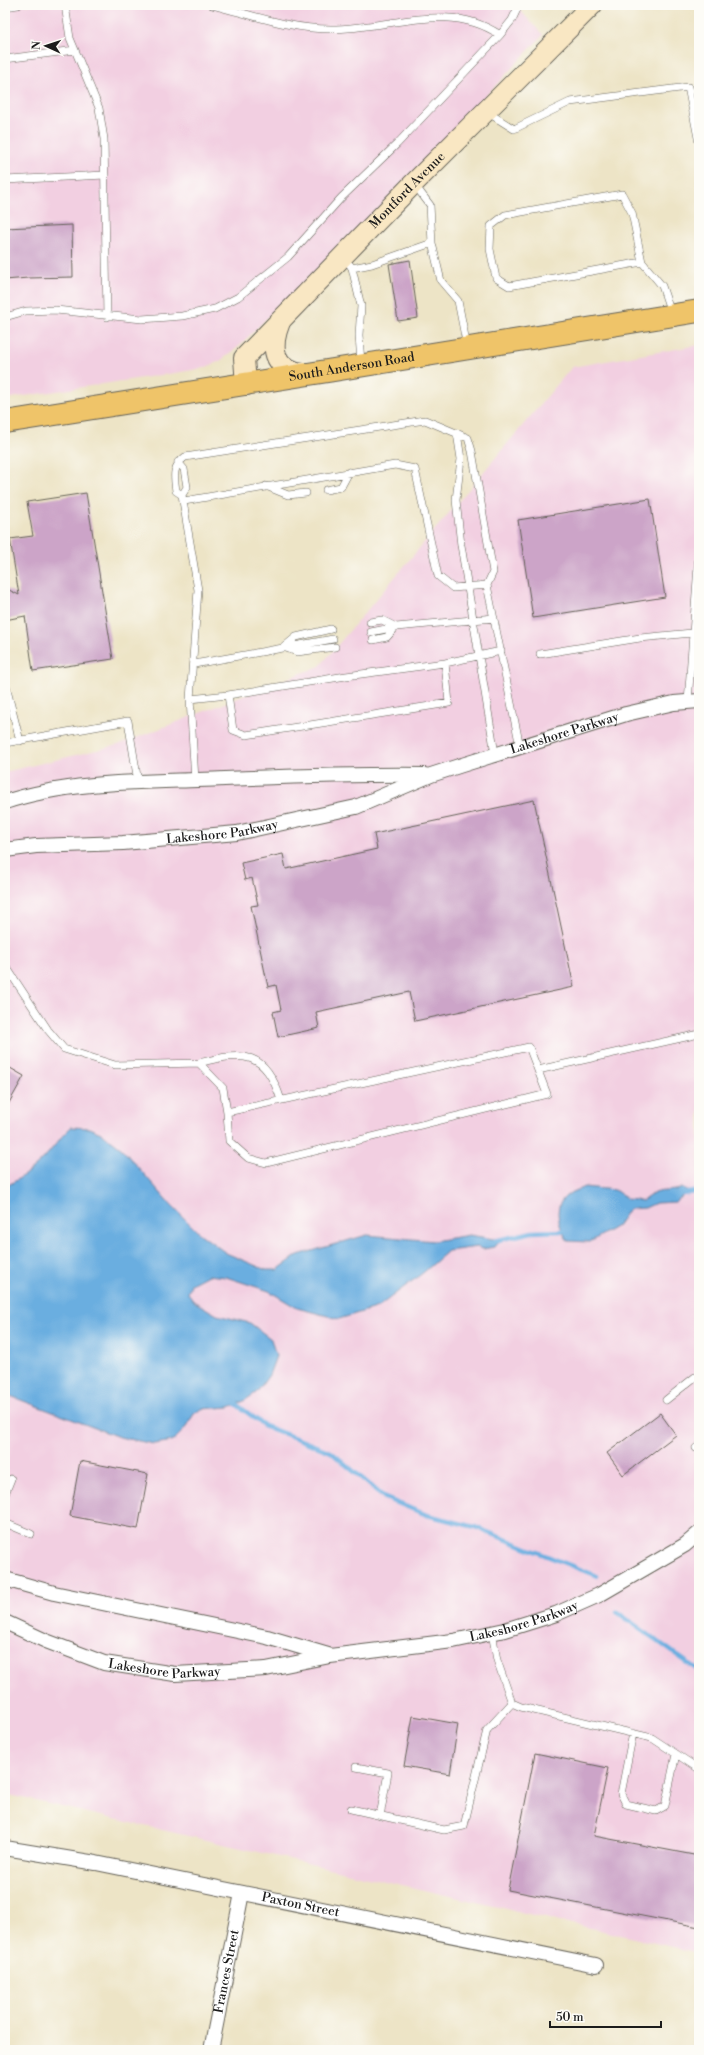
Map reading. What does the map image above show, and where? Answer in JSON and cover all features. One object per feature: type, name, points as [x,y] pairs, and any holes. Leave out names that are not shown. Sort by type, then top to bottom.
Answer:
[{"type":"main road","name":"South Anderson Road","points":[[5,422],[246,385],[467,347],[699,311]]},
{"type":"street","name":"Montford Avenue","points":[[246,385],[244,358],[281,321],[347,262],[413,184],[487,112],[592,5]]},
{"type":"street","points":[[281,321],[274,339],[274,350],[276,356],[284,366],[296,372],[303,373],[304,375]]},
{"type":"street","name":"Lakeshore Parkway","points":[[5,850],[36,846],[123,843],[237,833],[356,807],[432,775],[495,754],[626,714],[674,703],[694,702]]},
{"type":"street","name":"Lakeshore Parkway","points":[[5,802],[32,793],[138,782],[349,774],[432,775]]},
{"type":"street","name":"Lakeshore Parkway","points":[[5,1622],[46,1641],[104,1662],[175,1674],[266,1669],[330,1656],[453,1641],[492,1633],[556,1614],[599,1595],[685,1545],[699,1533]]},
{"type":"street","name":"Lakeshore Parkway","points":[[5,1579],[54,1593],[267,1637],[330,1656]]},
{"type":"street","name":"Paxton Street","points":[[5,1848],[96,1862],[596,1965]]},
{"type":"street","name":"Frances Street","points":[[211,2050],[242,1893]]},
{"type":"lane","points":[[5,7],[18,5]]},
{"type":"lane","points":[[65,5],[70,38],[99,108],[104,139],[107,317]]},
{"type":"lane","points":[[212,5],[288,26],[332,29],[363,25],[424,10]]},
{"type":"lane","points":[[5,317],[26,311],[56,310],[107,317],[142,319],[182,316],[215,309],[238,297],[288,257],[341,198],[397,144],[500,35],[512,20],[519,5]]},
{"type":"lane","points":[[471,15],[494,28],[500,35]]},
{"type":"lane","points":[[5,59],[75,50]]},
{"type":"lane","points":[[487,112],[514,129],[570,102],[688,87],[699,143]]},
{"type":"lane","points":[[5,180],[105,175]]},
{"type":"lane","points":[[413,184],[430,205],[432,243],[441,281],[458,302],[467,347]]},
{"type":"lane","points":[[642,262],[509,286],[496,278],[490,249],[491,226],[505,215],[622,194],[632,213],[642,262],[662,286],[672,315]]},
{"type":"lane","points":[[361,365],[359,335],[361,306],[347,262],[372,264],[432,243]]},
{"type":"lane","points":[[183,498],[176,491],[173,472],[178,462],[185,457],[425,420],[468,438],[472,451],[493,572],[487,585],[520,747]]},
{"type":"lane","points":[[457,433],[461,459],[456,500],[495,754]]},
{"type":"lane","points":[[178,462],[184,469],[187,487],[183,498],[198,590],[194,664],[190,699],[195,780]]},
{"type":"lane","points":[[183,498],[395,465],[415,469],[438,576],[453,588],[487,585]]},
{"type":"lane","points":[[326,490],[341,487],[349,472]]},
{"type":"lane","points":[[266,486],[288,495],[306,493]]},
{"type":"lane","points":[[694,702],[692,633],[699,552]]},
{"type":"lane","points":[[371,632],[396,627],[494,618]]},
{"type":"lane","points":[[370,622],[382,620],[396,627]]},
{"type":"lane","points":[[373,640],[387,638],[396,627]]},
{"type":"lane","points":[[284,648],[296,637],[331,630]]},
{"type":"lane","points":[[540,654],[640,638],[692,633]]},
{"type":"lane","points":[[194,664],[284,648],[334,643]]},
{"type":"lane","points":[[190,699],[228,695],[346,676],[445,663],[501,650]]},
{"type":"lane","points":[[228,695],[233,730],[246,734],[449,703],[445,663]]},
{"type":"lane","points":[[5,682],[20,740]]},
{"type":"lane","points":[[5,743],[128,721],[138,782]]},
{"type":"lane","points":[[5,966],[48,1030],[64,1049],[115,1066],[199,1063],[228,1056],[246,1056],[264,1066],[275,1082],[281,1100]]},
{"type":"lane","points":[[538,1070],[699,1034]]},
{"type":"lane","points":[[199,1063],[222,1088],[227,1112],[229,1141],[248,1158],[266,1164],[546,1094],[529,1047],[227,1112]]},
{"type":"lane","points":[[666,1400],[695,1377],[699,1378]]},
{"type":"lane","points":[[5,1494],[11,1479]]},
{"type":"lane","points":[[5,1523],[31,1534]]},
{"type":"lane","points":[[492,1633],[497,1660],[512,1703],[520,1707],[652,1738],[699,1769]]},
{"type":"lane","points":[[351,1809],[444,1830],[464,1826],[487,1730],[512,1703]]},
{"type":"lane","points":[[633,1734],[621,1794],[626,1804],[656,1811],[665,1806],[676,1754]]},
{"type":"lane","points":[[356,1767],[388,1773],[380,1816]]},
{"type":"shaded area","points":[[5,5],[515,5],[543,35],[361,229],[308,282],[272,313],[237,348],[220,361],[204,368],[5,399]]},
{"type":"shaded area","points":[[699,345],[699,1953],[5,1794],[5,772],[118,745],[320,666],[572,367]]},
{"type":"water","points":[[71,1127],[89,1128],[101,1133],[122,1149],[171,1205],[199,1233],[226,1253],[266,1270],[277,1270],[298,1255],[367,1235],[434,1241],[469,1235],[500,1240],[494,1247],[483,1249],[477,1247],[448,1251],[424,1272],[378,1307],[339,1319],[297,1308],[269,1291],[226,1277],[208,1275],[191,1284],[188,1293],[195,1302],[217,1315],[250,1323],[271,1339],[276,1356],[269,1375],[257,1392],[244,1401],[229,1407],[201,1409],[194,1414],[184,1430],[173,1441],[154,1444],[119,1437],[5,1394],[5,1187],[25,1175],[38,1164]]},
{"type":"water","points":[[584,1187],[615,1190],[627,1199],[642,1201],[659,1192],[682,1188],[688,1192],[675,1202],[656,1203],[645,1208],[629,1209],[617,1226],[590,1242],[568,1241],[560,1225],[558,1213],[559,1207],[565,1197]]},
{"type":"building","points":[[72,225],[73,277],[5,280],[5,228]]},
{"type":"building","points":[[410,260],[418,318],[398,321],[389,264]]},
{"type":"building","points":[[86,493],[113,659],[33,671],[25,616],[5,620],[5,588],[19,595],[10,539],[33,536],[27,502]]},
{"type":"building","points":[[650,499],[665,597],[533,618],[518,520]]},
{"type":"building","points":[[534,800],[574,987],[415,1021],[409,992],[316,1012],[319,1028],[278,1037],[273,1012],[281,1010],[276,985],[268,987],[251,906],[258,905],[252,878],[245,880],[241,863],[283,854],[286,869],[377,849],[374,834]]},
{"type":"building","points":[[5,1065],[24,1076],[5,1110]]},
{"type":"building","points":[[660,1413],[676,1435],[623,1475],[607,1453]]},
{"type":"building","points":[[80,1461],[148,1474],[138,1529],[70,1516]]},
{"type":"building","points":[[413,1716],[458,1724],[450,1774],[404,1766]]},
{"type":"building","points":[[535,1753],[608,1768],[594,1836],[699,1856],[699,1927],[508,1890]]},
{"type":"waterway","points":[[682,1194],[699,1191]]},
{"type":"waterway","points":[[494,1241],[532,1232],[561,1231],[565,1228]]},
{"type":"waterway","points":[[232,1401],[265,1426],[331,1452],[385,1498],[427,1515],[475,1527],[597,1576]]},
{"type":"waterway","points":[[617,1612],[699,1671]]}]
